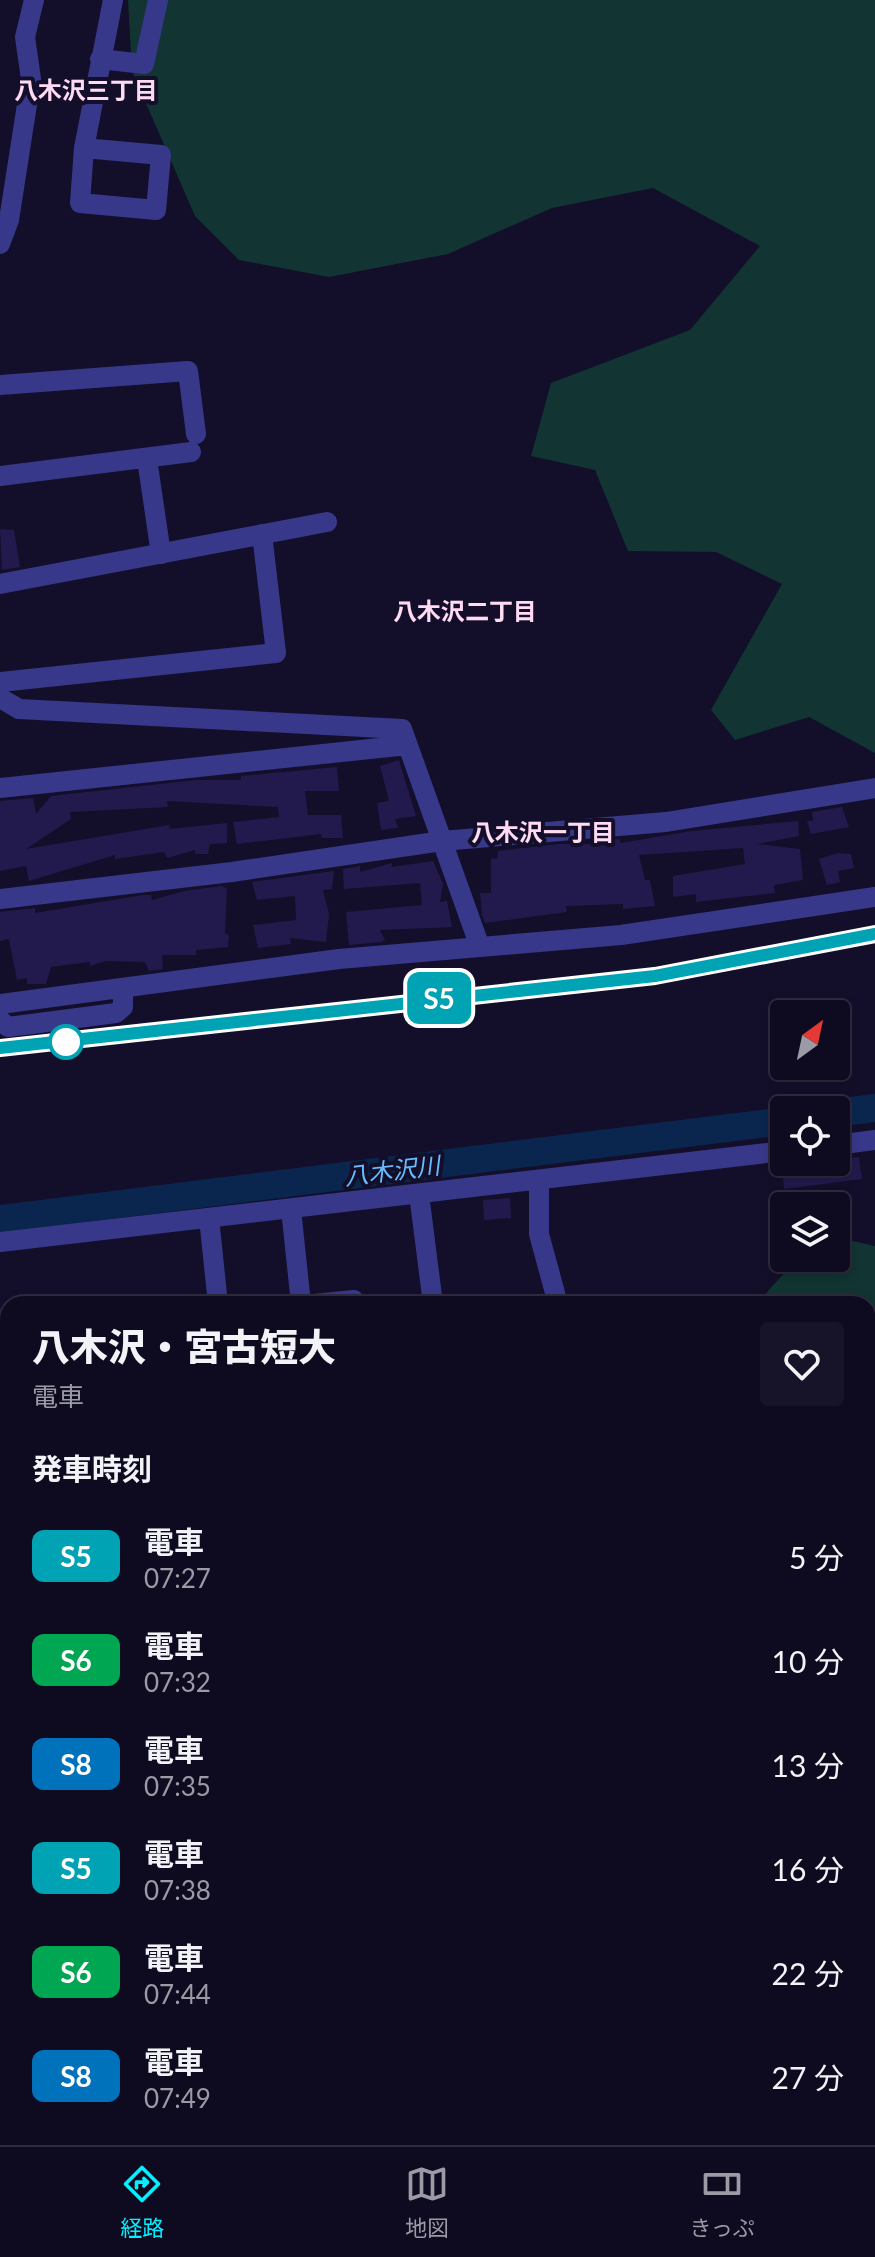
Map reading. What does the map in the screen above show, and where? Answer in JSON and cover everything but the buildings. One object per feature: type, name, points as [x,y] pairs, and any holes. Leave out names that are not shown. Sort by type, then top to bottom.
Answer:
[{"type":"street","points":[[0,244],[9,220],[31,79],[25,37],[34,0]]},
{"type":"street","points":[[84,148],[161,155],[156,210],[80,203],[84,148],[113,0]]},
{"type":"street","points":[[100,59],[144,64],[158,0]]},
{"type":"street","points":[[0,385],[188,371],[194,443],[147,459],[0,476]]},
{"type":"street","points":[[147,459],[161,554]]},
{"type":"street","points":[[0,584],[327,522]]},
{"type":"street","points":[[0,682],[276,653],[262,534]]},
{"type":"street","points":[[0,698],[19,709],[402,729],[480,947]]},
{"type":"street","points":[[0,788],[408,745]]},
{"type":"street","points":[[0,899],[232,872],[442,841],[666,822],[875,788]]},
{"type":"street","points":[[0,1004],[339,959],[621,935],[875,897]]},
{"type":"street","points":[[0,1020],[8,1027],[116,1013],[123,1007],[123,988]]},
{"type":"street","points":[[850,1143],[875,1140]]},
{"type":"street","points":[[0,1242],[770,1153]]},
{"type":"street","points":[[539,1180],[539,1234],[556,1296]]},
{"type":"street","points":[[419,1194],[432,1296]]},
{"type":"street","points":[[291,1209],[300,1296]]},
{"type":"street","points":[[209,1218],[217,1296]]},
{"type":"green space","points":[[128,0],[875,0],[875,753],[809,717],[735,740],[711,710],[782,584],[716,552],[628,551],[595,470],[531,456],[551,383],[690,330],[760,246],[653,188],[552,208],[448,254],[329,277],[239,260],[195,216],[132,71]]},
{"type":"green space","points":[[850,1240],[875,1246],[875,1296],[764,1296],[787,1272],[850,1272]]},
{"type":"waterway","name":"八木沢川","points":[[850,1111],[875,1108]]},
{"type":"waterway","name":"八木沢川","points":[[0,1219],[770,1123]]},
{"type":"railway","points":[[0,1048],[655,976],[875,934]]},
{"type":"train","name":"S5","points":[[0,1048],[655,976],[875,934]]},
{"type":"district","name":"八木沢三丁目","points":[[86,89]]},
{"type":"district","name":"八木沢二丁目","points":[[465,610]]},
{"type":"district","name":"八木沢一丁目","points":[[543,831]]}]
